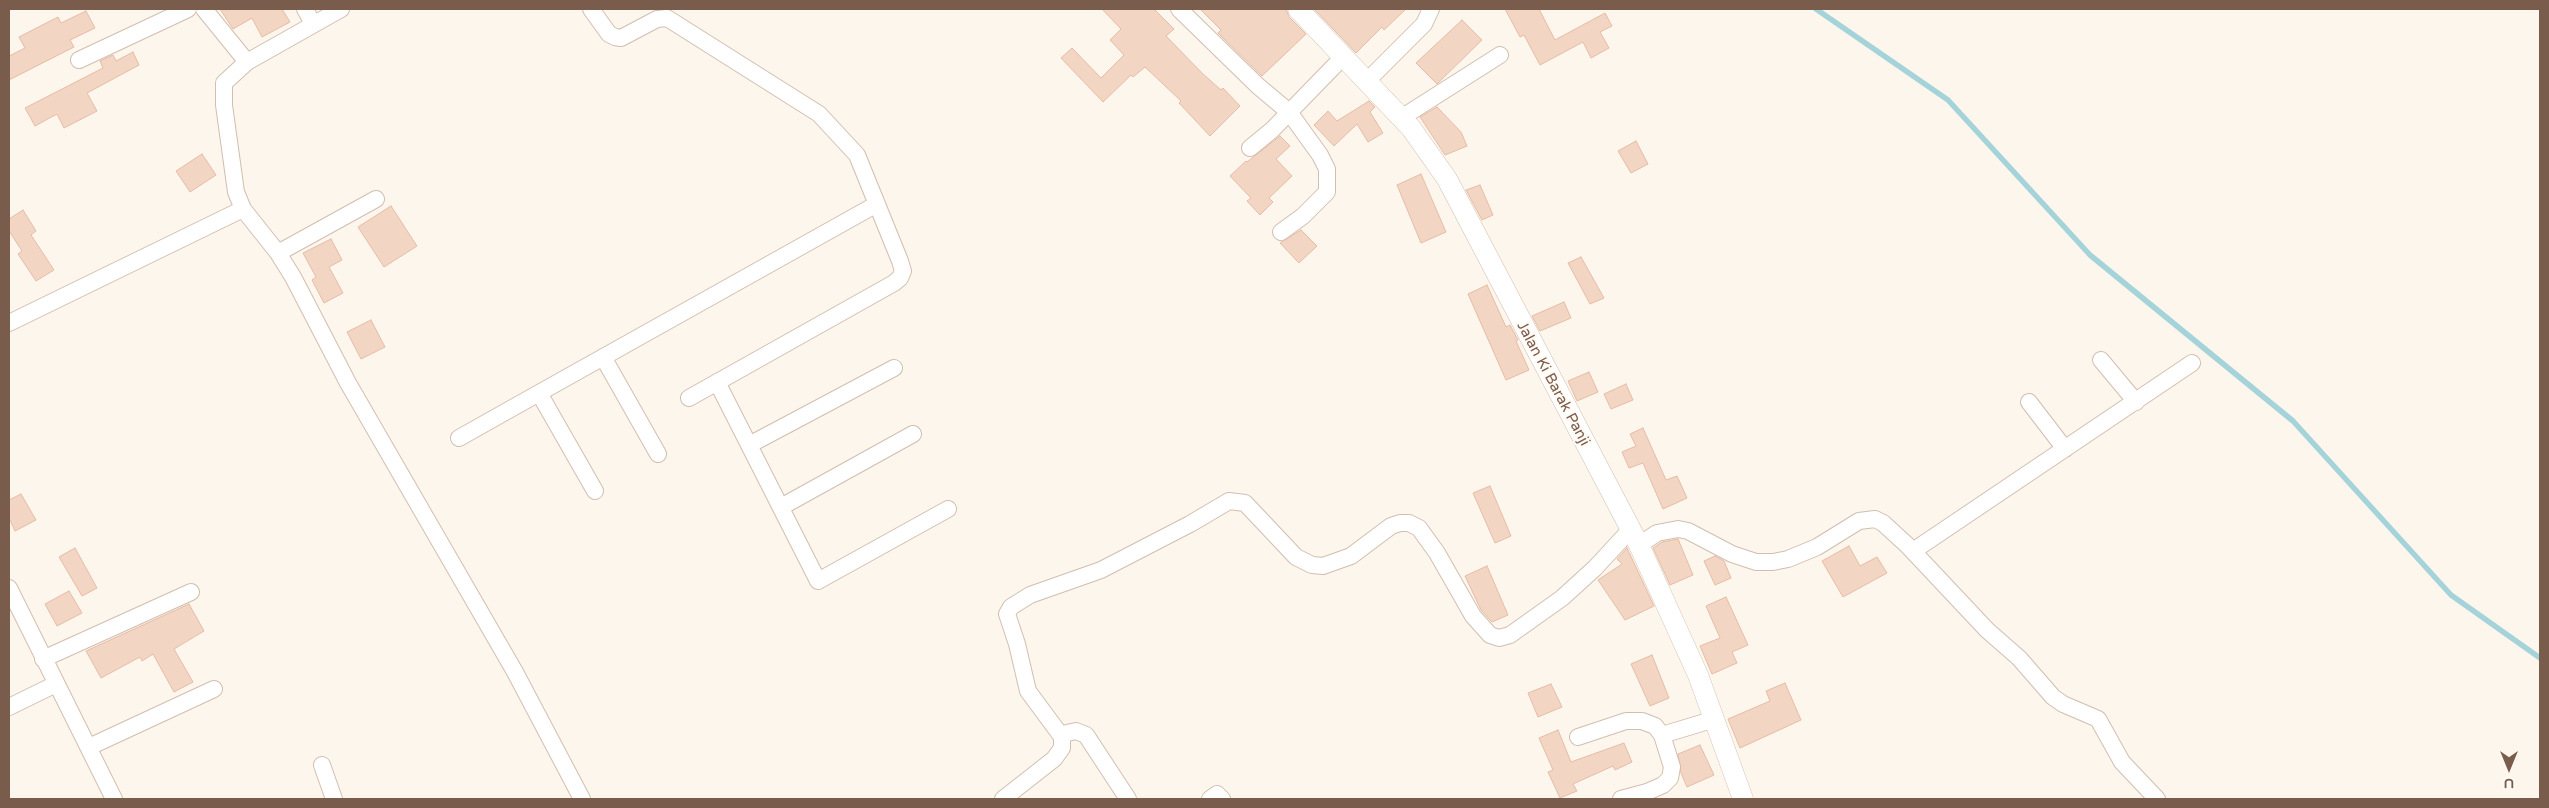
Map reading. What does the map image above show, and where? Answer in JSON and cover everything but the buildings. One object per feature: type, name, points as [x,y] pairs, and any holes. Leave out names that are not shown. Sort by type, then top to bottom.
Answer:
[{"type":"street","points":[[79,60],[188,9]]},
{"type":"street","points":[[204,9],[247,62]]},
{"type":"street","points":[[305,9],[313,24]]},
{"type":"street","points":[[341,9],[247,62],[224,83],[223,93],[236,192],[242,209],[278,253],[317,319],[348,383],[515,672],[582,799]]},
{"type":"street","points":[[591,9],[609,34],[621,38],[657,19],[667,18],[813,110],[852,147],[903,271],[900,278],[689,398]]},
{"type":"street","points":[[1180,9],[1258,86],[1289,112],[1320,155],[1327,169],[1327,192],[1303,216],[1281,232]]},
{"type":"street","name":"Jalan Ki Barak Panji","points":[[1298,9],[1342,58],[1401,118],[1434,158],[1446,179],[1635,537],[1683,639],[1715,719],[1743,799]]},
{"type":"street","points":[[1366,82],[1424,24],[1431,9]]},
{"type":"street","points":[[1401,118],[1500,55]]},
{"type":"street","points":[[1250,148],[1289,112],[1342,58]]},
{"type":"street","points":[[278,253],[376,199]]},
{"type":"street","points":[[459,438],[877,204]]},
{"type":"street","points":[[9,323],[242,209]]},
{"type":"street","points":[[603,357],[658,454]]},
{"type":"street","points":[[2101,360],[2136,402]]},
{"type":"street","points":[[1913,551],[2192,364]]},
{"type":"street","points":[[749,445],[894,368]]},
{"type":"street","points":[[717,382],[818,581],[948,509]]},
{"type":"street","points":[[539,393],[595,491]]},
{"type":"street","points":[[2029,402],[2065,449]]},
{"type":"street","points":[[780,507],[913,434]]},
{"type":"street","points":[[1003,799],[1054,759],[1062,748],[1062,738],[1028,691],[1017,644],[1007,614],[1011,607],[1030,595],[1101,570],[1190,524],[1229,501],[1245,503],[1296,557],[1312,565],[1323,566],[1350,556],[1391,526],[1409,523],[1419,528],[1437,553],[1473,616],[1490,635],[1499,638],[1510,635],[1562,598],[1595,568],[1635,537],[1678,529],[1688,531],[1732,554],[1756,562],[1774,562],[1788,559],[1817,547],[1858,521],[1875,519],[1893,530],[1973,616],[2019,658],[2053,697],[2063,704],[2098,719],[2122,762],[2156,799]]},
{"type":"street","points":[[9,588],[114,799]]},
{"type":"street","points":[[43,659],[191,592]]},
{"type":"street","points":[[9,708],[56,684]]},
{"type":"street","points":[[89,747],[214,689]]},
{"type":"street","points":[[1662,735],[1715,719]]},
{"type":"street","points":[[1578,737],[1626,721],[1642,721],[1655,726],[1662,735],[1672,767],[1670,778],[1663,785],[1647,792],[1621,799]]},
{"type":"street","points":[[1062,738],[1066,733],[1076,731],[1086,735],[1128,799]]},
{"type":"street","points":[[322,765],[334,799]]},
{"type":"street","points":[[1210,799],[1218,794],[1222,799]]},
{"type":"waterway","points":[[1816,9],[1948,100],[2090,255],[2293,421],[2451,595],[2540,658]]}]
